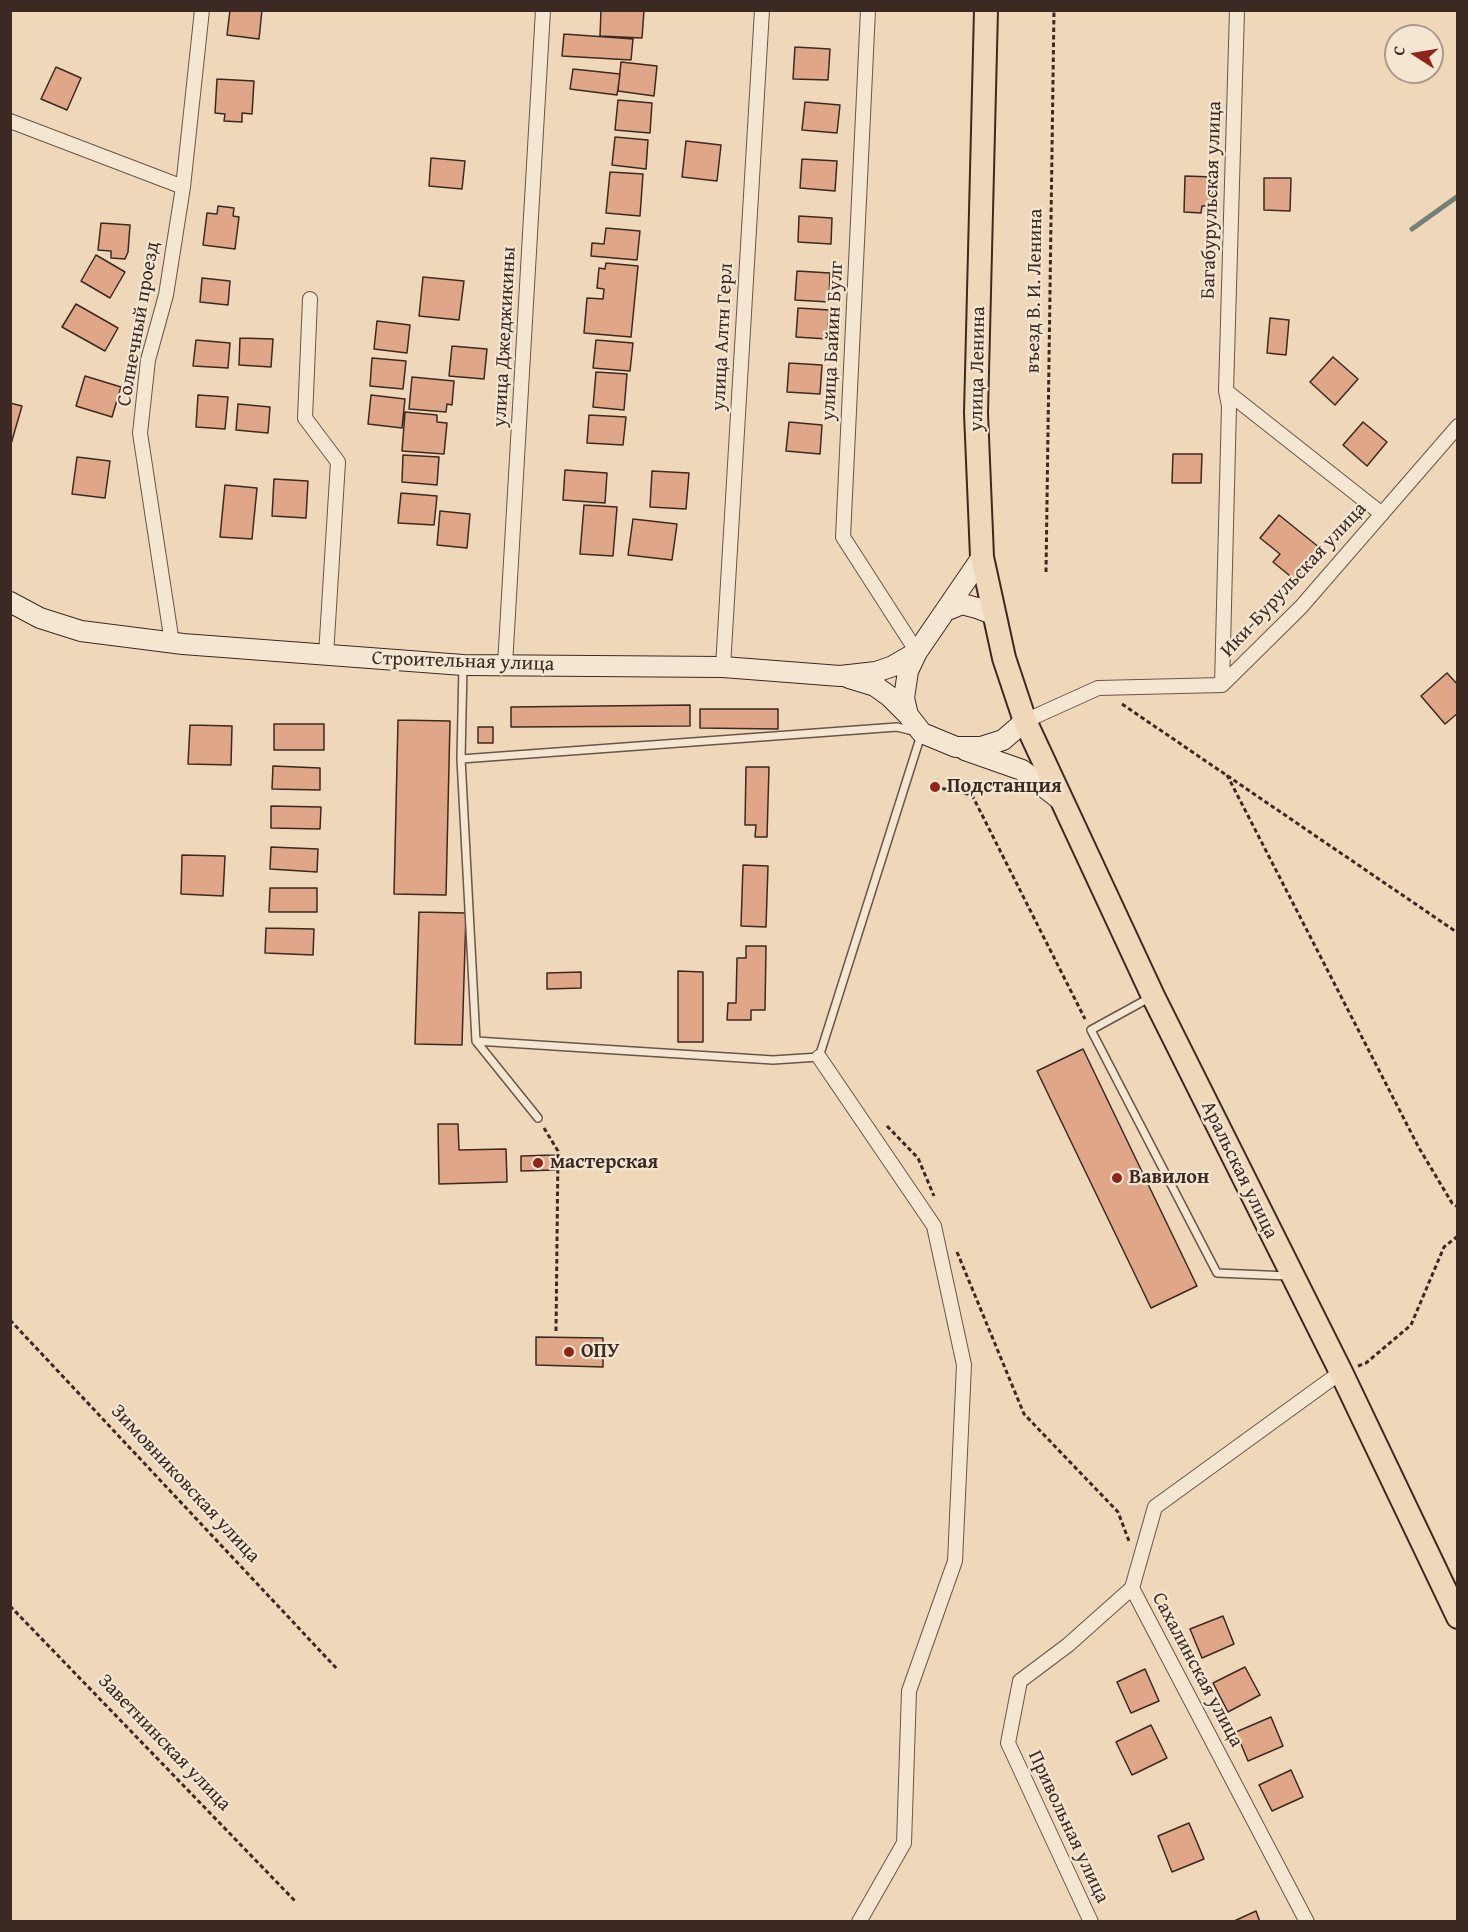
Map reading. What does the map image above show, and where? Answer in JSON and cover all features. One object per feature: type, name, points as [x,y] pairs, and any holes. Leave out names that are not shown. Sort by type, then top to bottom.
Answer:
[{"type":"main road","name":"улица Ленина","points":[[986,10],[976,413],[982,557],[1004,658],[1025,721]]},
{"type":"main road","name":"Аральская улица","points":[[1025,721],[1154,996],[1341,1372],[1458,1617]]},
{"type":"street","name":"Солнечный проезд","points":[[172,643],[140,434],[148,360],[165,296],[183,187],[202,10]]},
{"type":"street","name":"улица Джеджикины","points":[[505,665],[543,10]]},
{"type":"street","name":"улица Алтн Герл","points":[[723,667],[762,10]]},
{"type":"street","name":"улица Байин Булг","points":[[868,10],[843,537],[918,652]]},
{"type":"street","name":"Багабурульская улица","points":[[1222,685],[1228,406],[1226,391],[1237,10]]},
{"type":"street","points":[[10,121],[183,187]]},
{"type":"street","points":[[310,299],[305,418],[338,462],[326,655]]},
{"type":"street","points":[[1226,391],[1382,514]]},
{"type":"street","name":"Ики-Бурульская улица","points":[[1025,721],[1098,687],[1222,685],[1301,607],[1458,426]]},
{"type":"street","name":"Строительная улица","points":[[908,716],[904,698],[908,671],[918,652],[982,557]]},
{"type":"street","name":"Строительная улица","points":[[10,602],[40,618],[81,631],[172,643],[463,665],[723,667],[840,676],[876,672],[893,666],[918,652]]},
{"type":"street","points":[[945,611],[962,604],[994,615]]},
{"type":"street","points":[[840,676],[875,686],[889,696],[922,733],[1022,770],[1062,801]]},
{"type":"street","points":[[956,747],[981,747],[1003,740],[1025,721]]},
{"type":"street","points":[[819,1057],[934,1226],[964,1365],[955,1561],[909,1691],[904,1843],[859,1922]]},
{"type":"street","name":"Сахалинская улица","points":[[1307,1922],[1132,1588],[1155,1507],[1341,1372]]},
{"type":"street","name":"Привольная улица","points":[[1091,1922],[1008,1743],[1020,1681],[1068,1645],[1132,1588]]},
{"type":"lane","points":[[463,665],[461,759],[476,1041],[538,1118]]},
{"type":"lane","points":[[461,759],[897,727],[922,733],[819,1057],[773,1060],[476,1041]]},
{"type":"lane","points":[[1154,996],[1090,1030],[1217,1273],[1292,1276]]},
{"type":"path","name":"въезд В. И. Ленина","points":[[1046,572],[1054,10]]},
{"type":"path","points":[[1098,687],[1458,933]]},
{"type":"path","points":[[1227,775],[1419,1148],[1452,1203],[1458,1207]]},
{"type":"path","points":[[935,787],[972,795],[1090,1030]]},
{"type":"path","points":[[538,1118],[558,1151],[556,1332]]},
{"type":"path","points":[[885,1124],[918,1158],[936,1200]]},
{"type":"path","points":[[1341,1372],[1366,1363],[1411,1325],[1444,1247],[1458,1236]]},
{"type":"path","points":[[954,1243],[1024,1414],[1118,1512],[1138,1565]]},
{"type":"path","name":"Зимовниковская улица","points":[[10,1320],[338,1670]]},
{"type":"path","name":"Заветнинская улица","points":[[10,1606],[295,1901]]},
{"type":"building","points":[[230,10],[262,10],[259,39],[227,35]]},
{"type":"building","points":[[601,10],[644,10],[642,38],[600,36]]},
{"type":"building","points":[[564,34],[633,39],[631,60],[562,56]]},
{"type":"building","points":[[795,47],[830,49],[828,80],[793,79]]},
{"type":"building","points":[[621,62],[657,66],[654,96],[618,91]]},
{"type":"building","points":[[56,67],[81,78],[67,110],[41,99]]},
{"type":"building","points":[[573,69],[620,74],[617,95],[570,89]]},
{"type":"building","points":[[217,79],[254,81],[252,114],[242,113],[242,122],[224,121],[225,114],[215,113]]},
{"type":"building","points":[[618,100],[652,103],[650,133],[615,130]]},
{"type":"building","points":[[805,102],[840,105],[837,133],[802,130]]},
{"type":"building","points":[[615,137],[648,140],[646,169],[612,165]]},
{"type":"building","points":[[686,141],[721,145],[717,181],[682,177]]},
{"type":"building","points":[[431,158],[465,161],[462,189],[429,186]]},
{"type":"building","points":[[802,159],[837,161],[835,191],[800,188]]},
{"type":"building","points":[[610,172],[643,174],[640,216],[606,213]]},
{"type":"building","points":[[1185,176],[1213,177],[1212,206],[1202,206],[1201,213],[1184,212]]},
{"type":"building","points":[[1264,178],[1291,178],[1290,211],[1264,210]]},
{"type":"building","points":[[218,206],[234,208],[233,216],[239,217],[235,249],[203,245],[207,213],[217,214]]},
{"type":"building","points":[[799,216],[832,218],[831,244],[798,242]]},
{"type":"building","points":[[101,223],[130,225],[128,252],[125,259],[111,258],[111,251],[98,250]]},
{"type":"building","points":[[606,228],[640,231],[637,260],[591,256],[592,243],[604,244]]},
{"type":"building","points":[[96,255],[125,272],[110,298],[81,281]]},
{"type":"building","points":[[606,263],[638,266],[631,337],[584,333],[587,298],[603,299],[604,289],[597,288],[599,268],[605,269]]},
{"type":"building","points":[[797,271],[830,273],[829,302],[795,300]]},
{"type":"building","points":[[423,277],[464,281],[459,320],[419,316]]},
{"type":"building","points":[[202,278],[230,281],[228,305],[200,302]]},
{"type":"building","points":[[76,304],[118,328],[105,351],[62,327]]},
{"type":"building","points":[[798,308],[829,310],[827,339],[796,337]]},
{"type":"building","points":[[1270,318],[1289,320],[1286,355],[1267,353]]},
{"type":"building","points":[[377,321],[410,325],[407,353],[374,349]]},
{"type":"building","points":[[240,338],[273,339],[271,367],[239,365]]},
{"type":"building","points":[[196,340],[230,343],[228,368],[193,366]]},
{"type":"building","points":[[596,340],[633,343],[630,371],[593,368]]},
{"type":"building","points":[[452,346],[487,349],[484,379],[449,376]]},
{"type":"building","points":[[1333,357],[1358,379],[1335,405],[1310,382]]},
{"type":"building","points":[[372,358],[406,361],[403,389],[370,386]]},
{"type":"building","points":[[789,363],[822,365],[820,394],[787,392]]},
{"type":"building","points":[[596,372],[627,374],[624,410],[593,407]]},
{"type":"building","points":[[85,376],[121,387],[112,417],[76,406]]},
{"type":"building","points":[[412,377],[454,381],[452,405],[447,404],[446,412],[409,409]]},
{"type":"building","points":[[198,395],[228,397],[225,429],[196,427]]},
{"type":"building","points":[[371,395],[405,399],[402,428],[368,424]]},
{"type":"building","points":[[10,403],[22,406],[11,444],[10,444]]},
{"type":"building","points":[[238,404],[270,407],[268,433],[236,430]]},
{"type":"building","points":[[405,412],[437,415],[437,422],[447,423],[444,454],[402,451]]},
{"type":"building","points":[[589,415],[626,417],[623,445],[587,443]]},
{"type":"building","points":[[789,422],[822,425],[820,454],[786,451]]},
{"type":"building","points":[[1363,422],[1387,442],[1367,466],[1343,445]]},
{"type":"building","points":[[1173,454],[1202,454],[1201,483],[1172,483]]},
{"type":"building","points":[[403,455],[439,457],[437,485],[402,482]]},
{"type":"building","points":[[77,457],[110,461],[105,498],[72,494]]},
{"type":"building","points":[[565,470],[607,473],[605,503],[563,500]]},
{"type":"building","points":[[652,471],[689,473],[686,509],[650,507]]},
{"type":"building","points":[[274,479],[308,481],[306,518],[272,516]]},
{"type":"building","points":[[225,485],[257,488],[252,539],[220,537]]},
{"type":"building","points":[[401,493],[437,496],[434,525],[398,523]]},
{"type":"building","points":[[584,505],[617,507],[613,556],[580,554]]},
{"type":"building","points":[[440,511],[470,514],[467,548],[437,545]]},
{"type":"building","points":[[1279,515],[1320,548],[1295,580],[1273,562],[1280,554],[1260,538]]},
{"type":"building","points":[[633,519],[677,524],[672,560],[628,555]]},
{"type":"building","points":[[1447,673],[1458,685],[1458,713],[1445,724],[1421,696]]},
{"type":"building","points":[[690,705],[690,726],[511,727],[511,707]]},
{"type":"building","points":[[700,709],[778,709],[778,729],[700,728]]},
{"type":"building","points":[[398,720],[450,721],[446,895],[394,894]]},
{"type":"building","points":[[274,724],[324,724],[324,750],[274,750]]},
{"type":"building","points":[[190,725],[232,726],[231,765],[188,764]]},
{"type":"building","points":[[478,727],[493,727],[493,743],[478,743]]},
{"type":"building","points":[[273,766],[320,768],[320,790],[272,789]]},
{"type":"building","points":[[746,767],[769,767],[767,837],[755,837],[756,825],[745,825]]},
{"type":"building","points":[[271,806],[321,807],[320,829],[271,828]]},
{"type":"building","points":[[271,847],[318,849],[317,872],[270,869]]},
{"type":"building","points":[[182,855],[225,856],[223,896],[181,894]]},
{"type":"building","points":[[743,865],[768,866],[766,927],[741,926]]},
{"type":"building","points":[[270,888],[317,888],[317,912],[269,912]]},
{"type":"building","points":[[419,912],[466,913],[462,1045],[415,1044]]},
{"type":"building","points":[[266,928],[314,929],[313,955],[265,953]]},
{"type":"building","points":[[746,946],[766,946],[765,1010],[751,1010],[751,1020],[727,1020],[728,1003],[736,1003],[737,958],[746,958]]},
{"type":"building","points":[[678,971],[703,972],[703,1042],[678,1042]]},
{"type":"building","points":[[581,972],[581,988],[547,989],[547,973]]},
{"type":"building","name":"Вавилон","points":[[1083,1049],[1197,1286],[1151,1308],[1037,1071]]},
{"type":"building","points":[[438,1124],[458,1124],[459,1150],[506,1149],[507,1182],[439,1184]]},
{"type":"building","name":"мастерская","points":[[554,1155],[555,1170],[521,1171],[521,1156]]},
{"type":"building","name":"ОПУ","points":[[536,1337],[603,1338],[603,1367],[536,1365]]},
{"type":"building","points":[[1223,1616],[1234,1644],[1202,1658],[1190,1629]]},
{"type":"building","points":[[1245,1667],[1260,1695],[1228,1712],[1213,1683]]},
{"type":"building","points":[[1145,1669],[1159,1701],[1131,1713],[1117,1682]]},
{"type":"building","points":[[1271,1717],[1283,1746],[1248,1761],[1236,1732]]},
{"type":"building","points":[[1151,1725],[1167,1758],[1132,1775],[1116,1742]]},
{"type":"building","points":[[1291,1770],[1303,1797],[1272,1811],[1259,1785]]},
{"type":"building","points":[[1189,1823],[1204,1859],[1172,1872],[1158,1836]]},
{"type":"building","points":[[1256,1911],[1260,1922],[1232,1922]]},
{"type":"waterway","points":[[1412,229],[1458,196]]},
{"type":"place","name":"Подстанция","points":[[935,787]]},
{"type":"place","name":"мастерская","points":[[538,1163]]},
{"type":"place","name":"Вавилон","points":[[1117,1178]]},
{"type":"place","name":"ОПУ","points":[[569,1352]]}]
